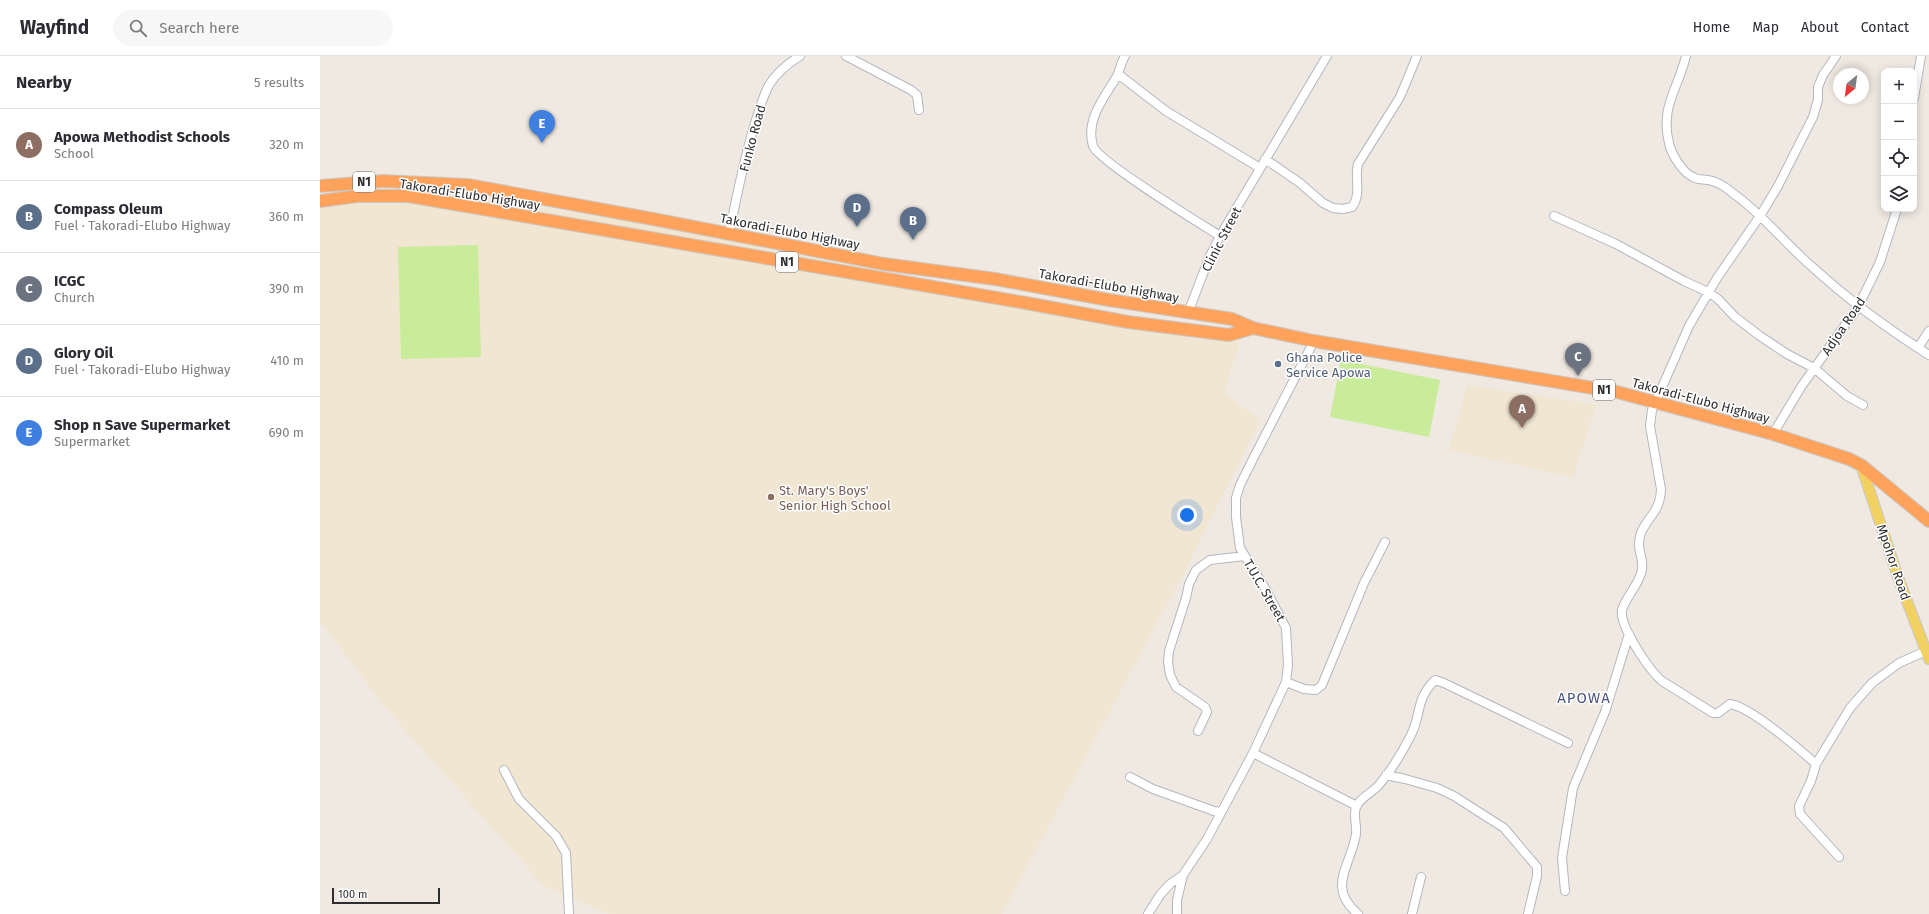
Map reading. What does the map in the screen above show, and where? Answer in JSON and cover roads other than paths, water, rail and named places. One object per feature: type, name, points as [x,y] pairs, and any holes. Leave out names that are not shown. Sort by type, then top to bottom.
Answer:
[{"type":"highway","name":"Takoradi-Elubo Highway","points":[[320,186],[383,181],[468,185],[884,264],[995,279],[1232,320],[1253,328],[1314,341],[1583,385],[1656,402],[1773,434],[1849,459],[1861,465],[1929,521]]},
{"type":"highway","name":"Takoradi-Elubo Highway","points":[[320,201],[358,196],[408,196],[1128,322],[1229,335],[1253,328]]},
{"type":"main road","name":"Mpohor Road","points":[[1861,465],[1900,580],[1928,655]]},
{"type":"street","name":"Funko Road","points":[[729,234],[749,143],[762,101],[768,86],[776,74],[787,64],[800,56]]},
{"type":"street","points":[[846,56],[917,95],[919,110]]},
{"type":"street","points":[[1124,56],[1118,74],[1093,118],[1093,147],[1098,154],[1125,174],[1220,236]]},
{"type":"street","name":"Clinic Street","points":[[1188,313],[1209,258],[1220,236],[1327,56]]},
{"type":"street","points":[[1265,160],[1300,183],[1323,203],[1338,208],[1352,207],[1357,201],[1358,194],[1355,172],[1358,164],[1400,97],[1417,56]]},
{"type":"street","points":[[1686,56],[1668,106],[1666,118],[1669,144],[1676,159],[1692,177],[1709,180],[1723,186],[1754,209],[1804,260],[1858,307],[1929,355]]},
{"type":"street","points":[[1816,764],[1761,721],[1740,707],[1730,704],[1718,713],[1713,713],[1662,681],[1656,676],[1638,651],[1622,618],[1622,611],[1640,576],[1642,567],[1638,544],[1642,532],[1658,508],[1660,500],[1661,489],[1650,426],[1652,410],[1689,326],[1708,292],[1760,216],[1778,186],[1813,117],[1818,100],[1818,87],[1823,75],[1836,56]]},
{"type":"street","points":[[1917,73],[1919,57]]},
{"type":"street","points":[[1118,74],[1166,111],[1260,168]]},
{"type":"street","name":"Adjoa Road","points":[[1773,434],[1814,368],[1858,307],[1880,262],[1896,212]]},
{"type":"street","points":[[1554,216],[1616,244],[1684,281],[1708,292],[1718,299],[1736,317],[1766,340],[1787,354],[1814,368],[1847,396],[1863,405]]},
{"type":"street","points":[[1918,348],[1929,331]]},
{"type":"street","name":"T.U.C. Street","points":[[1148,914],[1160,895],[1170,884],[1183,875],[1207,839],[1253,753],[1286,682],[1288,666],[1286,628],[1265,588],[1245,556],[1238,538],[1236,498],[1240,485],[1314,341]]},
{"type":"street","points":[[1286,682],[1304,689],[1316,690],[1322,685],[1361,589],[1385,542]]},
{"type":"street","points":[[1198,731],[1207,712],[1205,707],[1176,687],[1170,675],[1168,662],[1169,651],[1189,584],[1196,570],[1210,560],[1245,556]]},
{"type":"street","points":[[1565,891],[1562,858],[1573,788],[1605,712],[1629,634]]},
{"type":"street","points":[[1839,857],[1800,814],[1800,806],[1811,781],[1816,764],[1850,708],[1872,683],[1899,663],[1928,655]]},
{"type":"street","points":[[1358,914],[1346,901],[1341,889],[1342,875],[1356,834],[1356,806],[1386,775],[1412,733],[1425,690],[1435,680],[1568,743]]},
{"type":"street","points":[[1253,753],[1356,806]]},
{"type":"street","points":[[504,770],[519,799],[556,836],[566,852],[569,914]]},
{"type":"street","points":[[1386,775],[1437,788],[1454,796],[1504,828],[1537,868],[1537,876],[1528,914]]},
{"type":"street","points":[[1130,777],[1153,789],[1214,811],[1222,812]]},
{"type":"street","points":[[1177,914],[1177,900],[1183,875]]},
{"type":"street","points":[[1412,914],[1421,877]]},
{"type":"place","name":"Shop n Save Supermarket","points":[[542,143]]},
{"type":"place","name":"Glory Oil","points":[[857,227]]},
{"type":"place","name":"Compass Oleum","points":[[913,240]]},
{"type":"place","name":"Ghana Police Service Apowa","points":[[1278,364]]},
{"type":"place","name":"ICGC","points":[[1578,376]]},
{"type":"place","name":"Apowa Methodist Schools","points":[[1522,428]]},
{"type":"place","name":"St. Mary's Boys' Senior High School","points":[[771,497]]},
{"type":"district","name":"APOWA","points":[[1584,698]]}]
